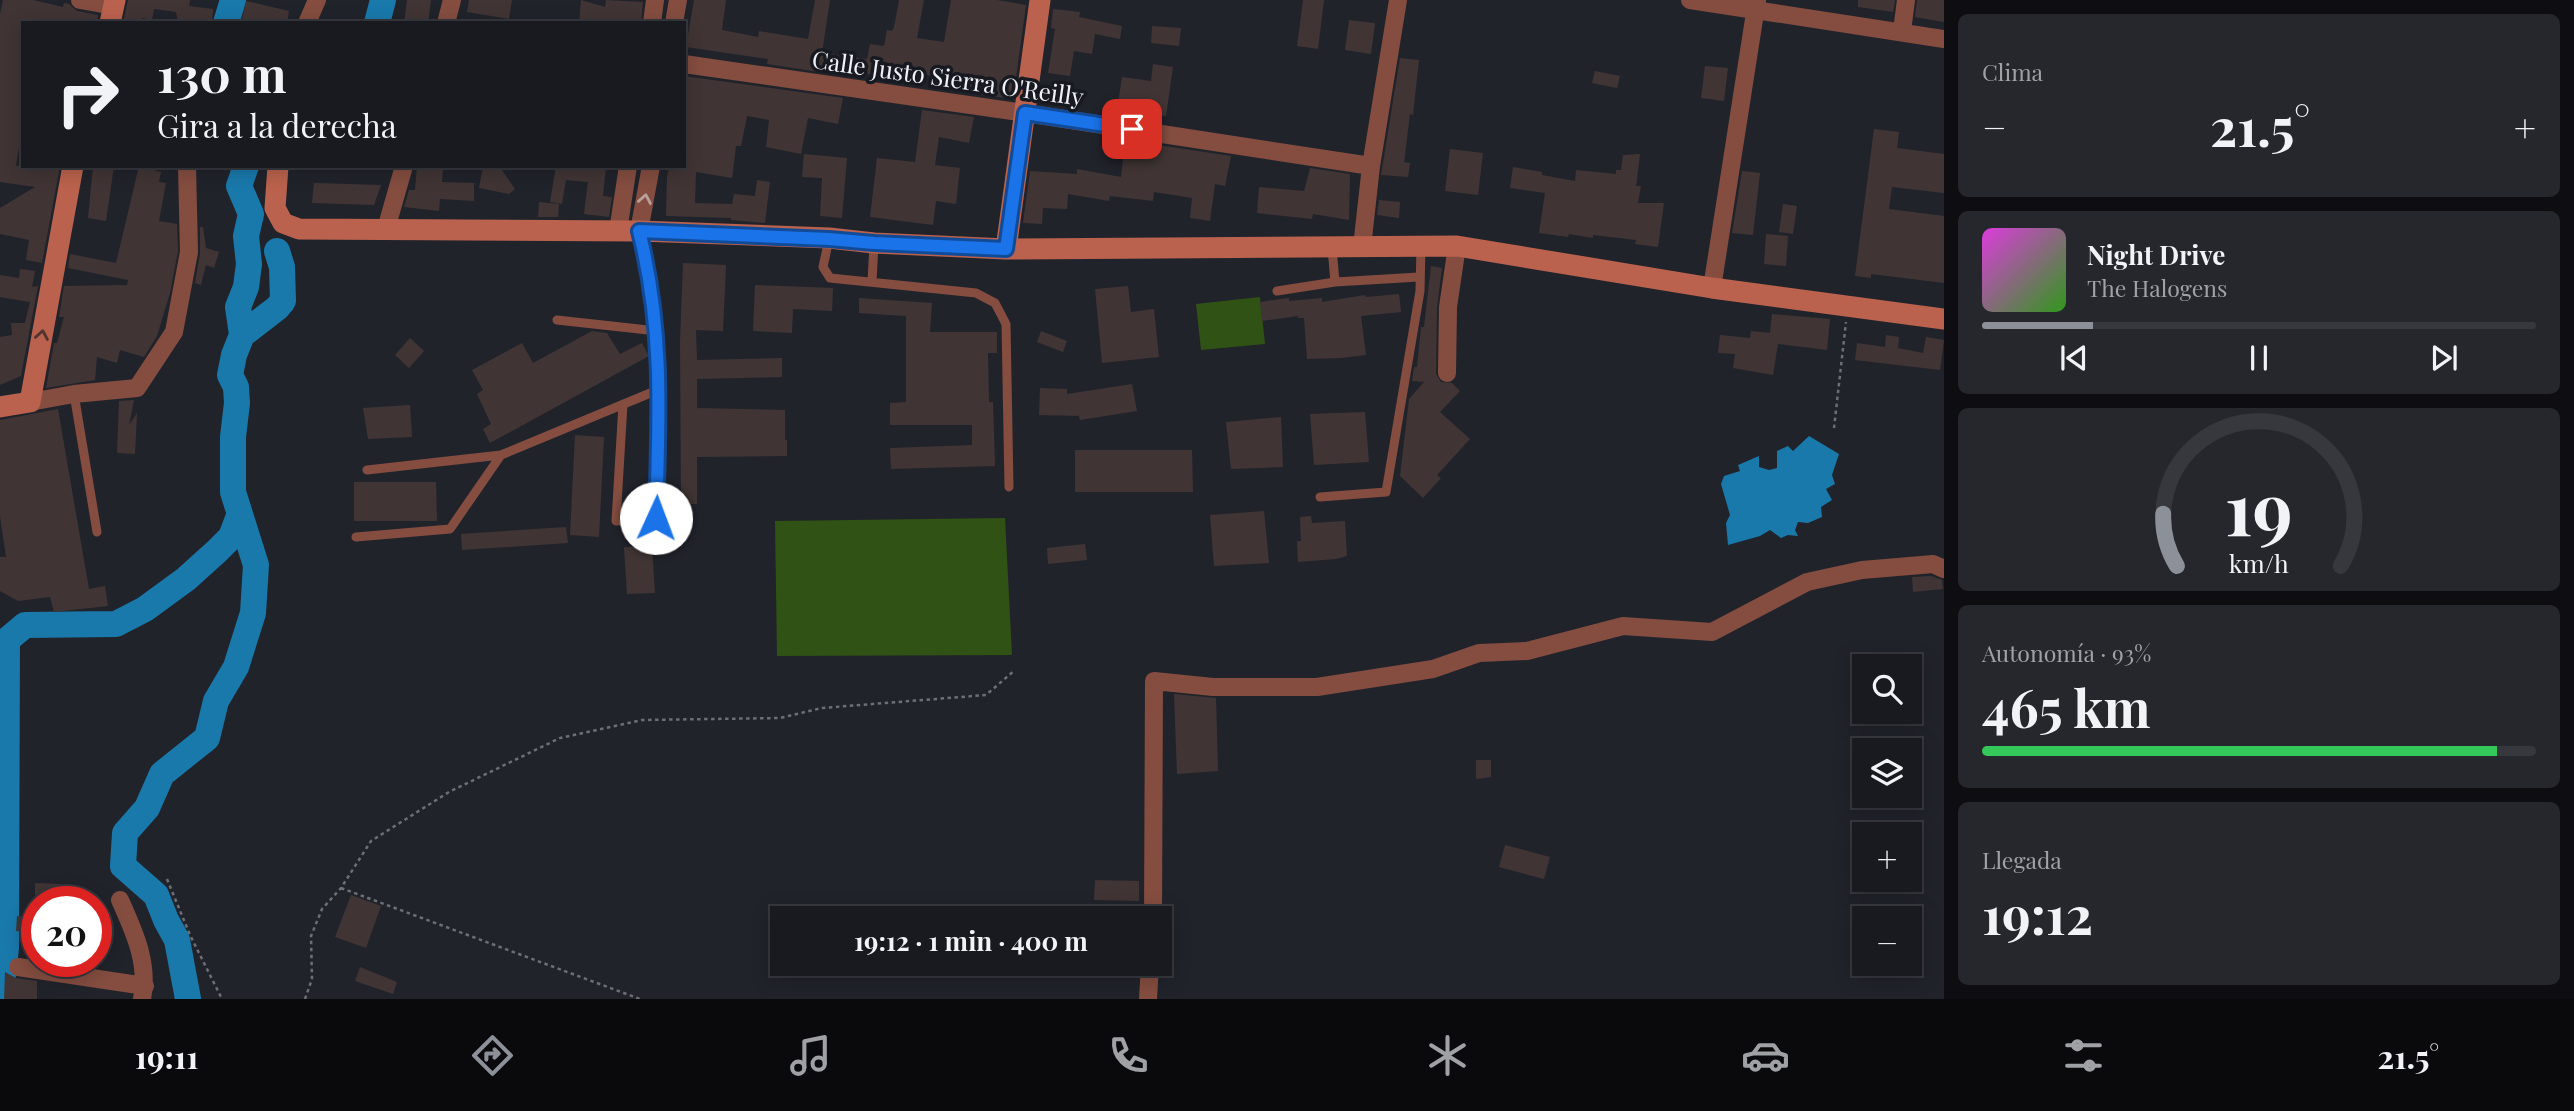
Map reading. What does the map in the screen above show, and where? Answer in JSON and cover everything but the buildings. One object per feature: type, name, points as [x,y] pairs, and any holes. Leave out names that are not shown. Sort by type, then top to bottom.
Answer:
[{"type":"street","points":[[80,0],[113,10]]},
{"type":"street","points":[[308,21],[317,0]]},
{"type":"street","points":[[447,21],[452,0]]},
{"type":"street","points":[[652,21],[655,0]]},
{"type":"street","points":[[674,21],[678,0]]},
{"type":"street","points":[[1006,249],[1040,0]]},
{"type":"street","points":[[1362,247],[1371,166],[1398,0]]},
{"type":"street","points":[[1690,0],[1757,5],[1944,39]]},
{"type":"street","points":[[1902,31],[1906,0]]},
{"type":"street","points":[[1712,288],[1757,5]]},
{"type":"street","name":"Calle Justo Sierra O'Reilly","points":[[686,64],[1371,166]]},
{"type":"street","points":[[30,402],[73,168]]},
{"type":"street","points":[[0,407],[74,394],[137,388],[174,332],[189,252],[187,168]]},
{"type":"street","points":[[278,168],[275,208],[283,223],[299,229],[628,231],[1006,249],[1457,246],[1712,288],[1944,319]]},
{"type":"street","points":[[386,229],[403,168]]},
{"type":"street","points":[[628,168],[628,231]]},
{"type":"street","points":[[628,231],[650,168]]},
{"type":"street","points":[[1447,373],[1448,307],[1457,246]]},
{"type":"street","points":[[1153,906],[1154,681],[1213,687],[1317,687],[1433,669],[1479,653],[1527,651],[1623,626],[1712,632],[1807,582],[1862,570],[1933,564],[1944,569]]},
{"type":"street","points":[[18,967],[144,992],[142,951],[120,900]]},
{"type":"street","points":[[1148,999],[1149,976]]},
{"type":"lane","points":[[623,404],[616,521],[656,518],[660,389],[657,331],[648,265],[628,231]]},
{"type":"lane","points":[[829,239],[823,267],[830,278],[976,293],[995,303],[1006,324],[1009,487]]},
{"type":"lane","points":[[872,282],[874,243]]},
{"type":"lane","points":[[1320,497],[1386,492],[1420,291],[1421,245]]},
{"type":"lane","points":[[1332,247],[1335,282]]},
{"type":"lane","points":[[1277,291],[1335,282],[1419,277]]},
{"type":"lane","points":[[557,320],[657,331]]},
{"type":"lane","points":[[367,470],[501,455],[660,389]]},
{"type":"lane","points":[[74,394],[97,532]]},
{"type":"lane","points":[[356,537],[450,528],[501,455]]},
{"type":"path","points":[[1834,428],[1848,305]]},
{"type":"path","points":[[305,999],[312,979],[311,936],[322,909],[341,888],[372,841],[449,792],[560,738],[642,720],[780,718],[822,708],[986,695],[1015,670]]},
{"type":"path","points":[[167,879],[190,935],[222,999]]},
{"type":"path","points":[[341,888],[640,999]]},
{"type":"green space","points":[[1260,297],[1265,344],[1201,350],[1196,304]]},
{"type":"green space","points":[[1005,518],[1012,655],[777,656],[775,521]]},
{"type":"water","points":[[1809,436],[1839,454],[1832,475],[1835,484],[1826,489],[1832,500],[1821,507],[1822,517],[1808,523],[1798,522],[1795,530],[1798,536],[1788,535],[1781,538],[1770,530],[1760,536],[1728,545],[1726,523],[1730,515],[1721,484],[1724,476],[1740,471],[1738,465],[1759,456],[1759,467],[1769,470],[1777,468],[1777,451],[1788,446],[1793,451]]},
{"type":"waterway","points":[[227,21],[233,0]]},
{"type":"waterway","points":[[378,21],[383,0]]},
{"type":"waterway","points":[[242,335],[238,307],[246,287],[249,264],[246,236],[251,214],[239,186],[245,168]]},
{"type":"waterway","points":[[188,999],[177,940],[156,895],[123,866],[125,833],[147,808],[162,774],[207,738],[216,701],[236,667],[253,613],[256,565],[233,492],[233,437],[237,403],[236,387],[230,375],[242,335],[283,301],[282,267],[277,251]]},
{"type":"waterway","points":[[0,999],[6,948],[7,640],[25,625],[116,624],[145,609],[186,579],[217,551],[231,537],[239,516]]},
{"type":"route","points":[[656,518],[660,389],[657,331],[648,265],[639,231],[1006,249],[1025,113],[1132,129]]}]
